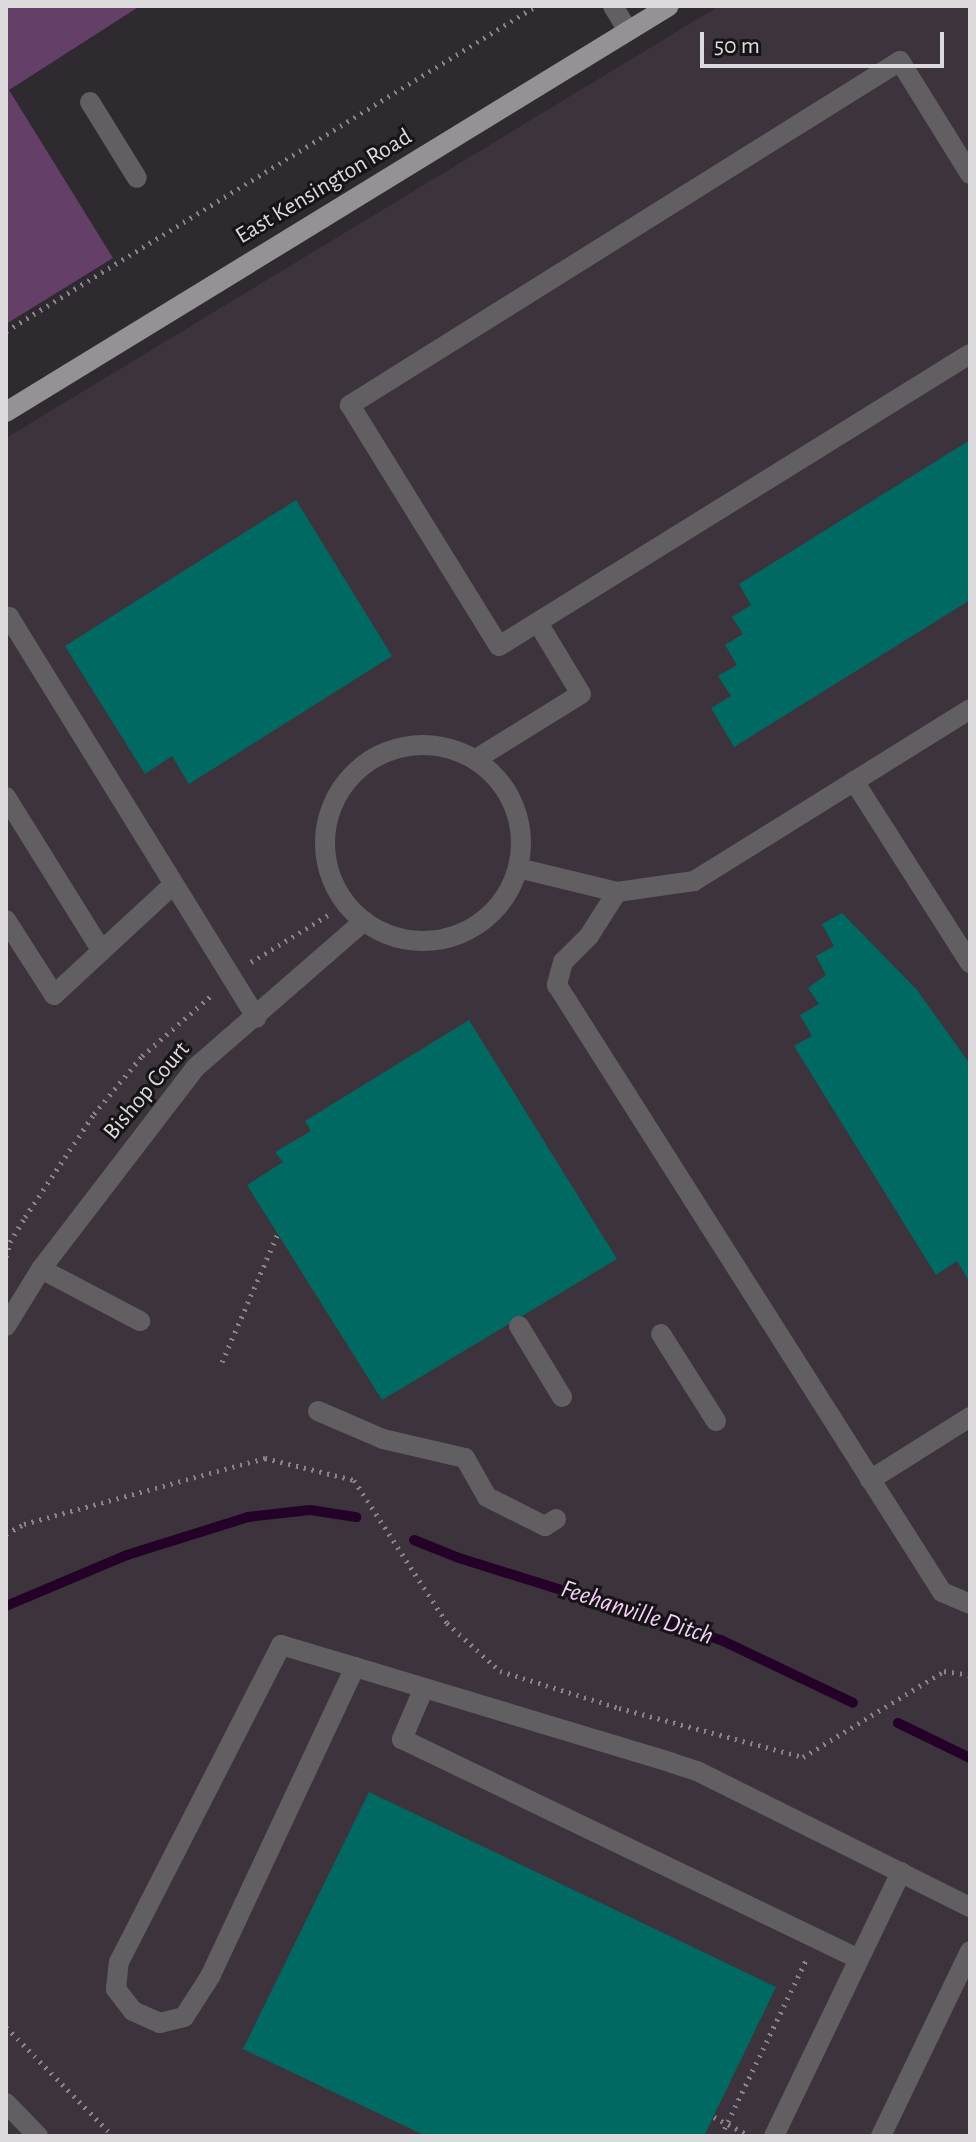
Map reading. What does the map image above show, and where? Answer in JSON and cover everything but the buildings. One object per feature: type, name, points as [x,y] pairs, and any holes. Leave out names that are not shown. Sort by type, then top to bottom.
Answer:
[{"type":"main road","name":"East Kensington Road","points":[[6,412],[669,6]]},
{"type":"street","points":[[613,6],[628,31]]},
{"type":"street","points":[[970,174],[900,61],[350,405],[499,646],[970,354]]},
{"type":"street","points":[[90,102],[137,178]]},
{"type":"street","points":[[6,619],[9,617],[257,1018]]},
{"type":"street","points":[[476,759],[581,694],[538,623]]},
{"type":"street","points":[[518,868],[617,892],[694,881],[970,709]]},
{"type":"street","points":[[410,745],[444,746],[476,759],[499,780],[515,807],[522,837],[518,868],[505,897],[483,921],[455,936],[424,941],[392,936],[364,921],[344,902],[329,871],[325,838],[332,805],[351,776],[378,756],[410,745]]},
{"type":"street","points":[[854,781],[970,963]]},
{"type":"street","points":[[6,797],[102,951]]},
{"type":"street","points":[[6,920],[54,995],[174,884]]},
{"type":"street","points":[[617,892],[589,936],[563,962],[557,985],[942,1592],[970,1604]]},
{"type":"street","name":"Bishop Court","points":[[9,1315],[195,1068],[257,1018],[364,921]]},
{"type":"street","points":[[41,1269],[140,1321]]},
{"type":"street","points":[[519,1326],[562,1397]]},
{"type":"street","points":[[661,1334],[716,1421]]},
{"type":"street","points":[[318,1411],[383,1439],[465,1458],[487,1497],[545,1526],[556,1519]]},
{"type":"street","points":[[870,1480],[970,1417]]},
{"type":"street","points":[[355,1667],[211,1975],[184,2017],[160,2023],[133,2011],[116,1989],[119,1962],[281,1645],[355,1667],[697,1771],[970,1907]]},
{"type":"street","points":[[424,1688],[402,1739],[859,1959]]},
{"type":"street","points":[[774,2136],[901,1872]]},
{"type":"street","points":[[881,2136],[970,1951]]},
{"type":"street","points":[[6,2103],[38,2136]]},
{"type":"path","points":[[6,331],[536,6]]},
{"type":"path","points":[[6,1257],[10,1242],[67,1151],[124,1076],[180,1021],[254,959],[344,902]]},
{"type":"path","points":[[222,1362],[278,1233]]},
{"type":"path","points":[[6,1534],[24,1524],[265,1458],[354,1480],[447,1623],[500,1671],[619,1708],[803,1757],[944,1671],[970,1675]]},
{"type":"path","points":[[721,2136],[817,1939]]},
{"type":"path","points":[[6,2027],[113,2136]]},
{"type":"path","points":[[714,2117],[751,2136]]},
{"type":"shaded area","points":[[6,6],[140,6],[9,90],[113,258],[6,324]]},
{"type":"shaded area","points":[[719,6],[970,6],[970,2136],[6,2136],[6,438]]},
{"type":"waterway","name":"Feehanville Ditch","points":[[6,1606],[127,1555],[248,1517],[310,1510],[356,1517]]},
{"type":"waterway","name":"Feehanville Ditch","points":[[414,1540],[459,1558],[721,1640],[853,1703]]},
{"type":"waterway","name":"Feehanville Ditch","points":[[898,1723],[970,1758]]}]
